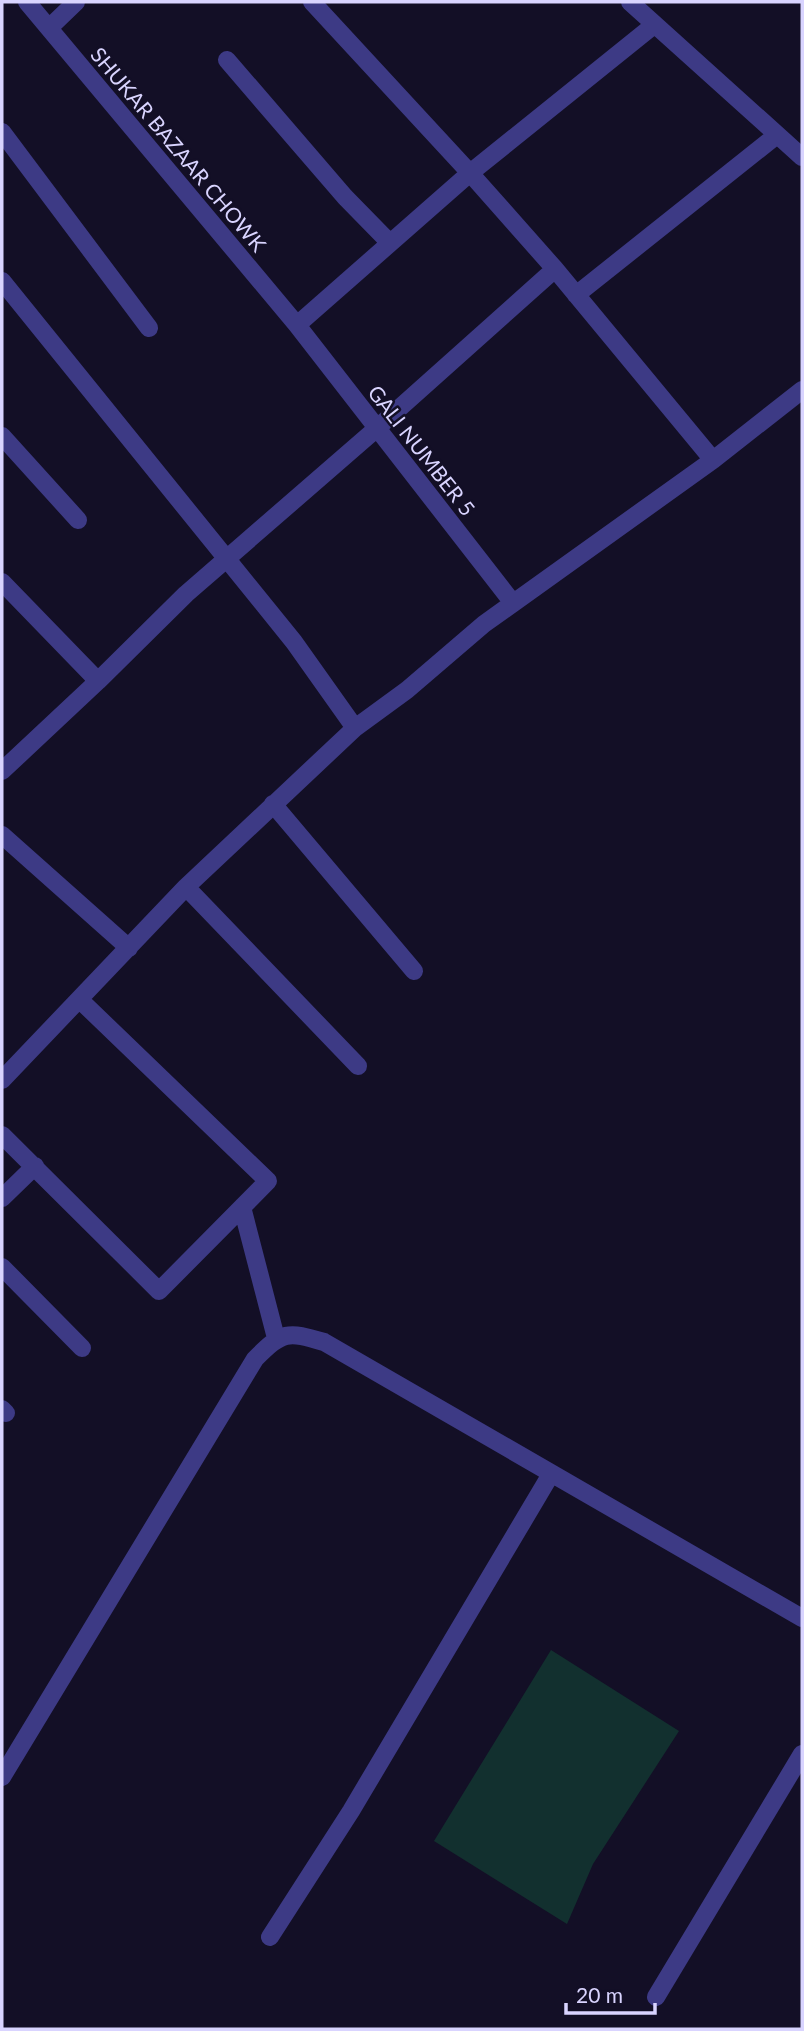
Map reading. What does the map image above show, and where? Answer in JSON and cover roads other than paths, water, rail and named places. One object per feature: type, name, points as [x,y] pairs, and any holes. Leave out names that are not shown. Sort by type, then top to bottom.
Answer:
[{"type":"street","name":"SHUKAR BAZAAR CHOWK","points":[[27,2],[296,325]]},
{"type":"street","points":[[49,28],[76,2]]},
{"type":"street","points":[[312,2],[555,269],[713,460]]},
{"type":"street","points":[[630,2],[802,158]]},
{"type":"street","points":[[296,325],[470,173],[654,25]]},
{"type":"street","points":[[227,60],[345,197],[390,243]]},
{"type":"street","points":[[2,132],[149,328]]},
{"type":"street","points":[[576,295],[777,135]]},
{"type":"street","points":[[2,771],[186,594],[555,269]]},
{"type":"street","points":[[2,281],[294,642],[355,728]]},
{"type":"street","name":"GALI NUMBER 5","points":[[296,325],[513,603]]},
{"type":"street","points":[[2,1080],[186,887],[355,728],[407,690],[484,624],[713,460],[802,390]]},
{"type":"street","points":[[2,436],[78,520]]},
{"type":"street","points":[[2,582],[98,681]]},
{"type":"street","points":[[273,804],[414,971]]},
{"type":"street","points":[[2,835],[129,948]]},
{"type":"street","points":[[186,887],[358,1066]]},
{"type":"street","points":[[2,1135],[159,1291],[268,1181],[80,1000]]},
{"type":"street","points":[[2,1198],[35,1166]]},
{"type":"street","points":[[242,1207],[276,1338]]},
{"type":"street","points":[[2,1268],[82,1348]]},
{"type":"street","points":[[2,1777],[8,1750],[255,1359],[276,1338],[298,1334],[324,1342],[802,1618]]},
{"type":"street","points":[[270,1937],[351,1811],[551,1474]]},
{"type":"street","points":[[656,1997],[802,1754]]}]
